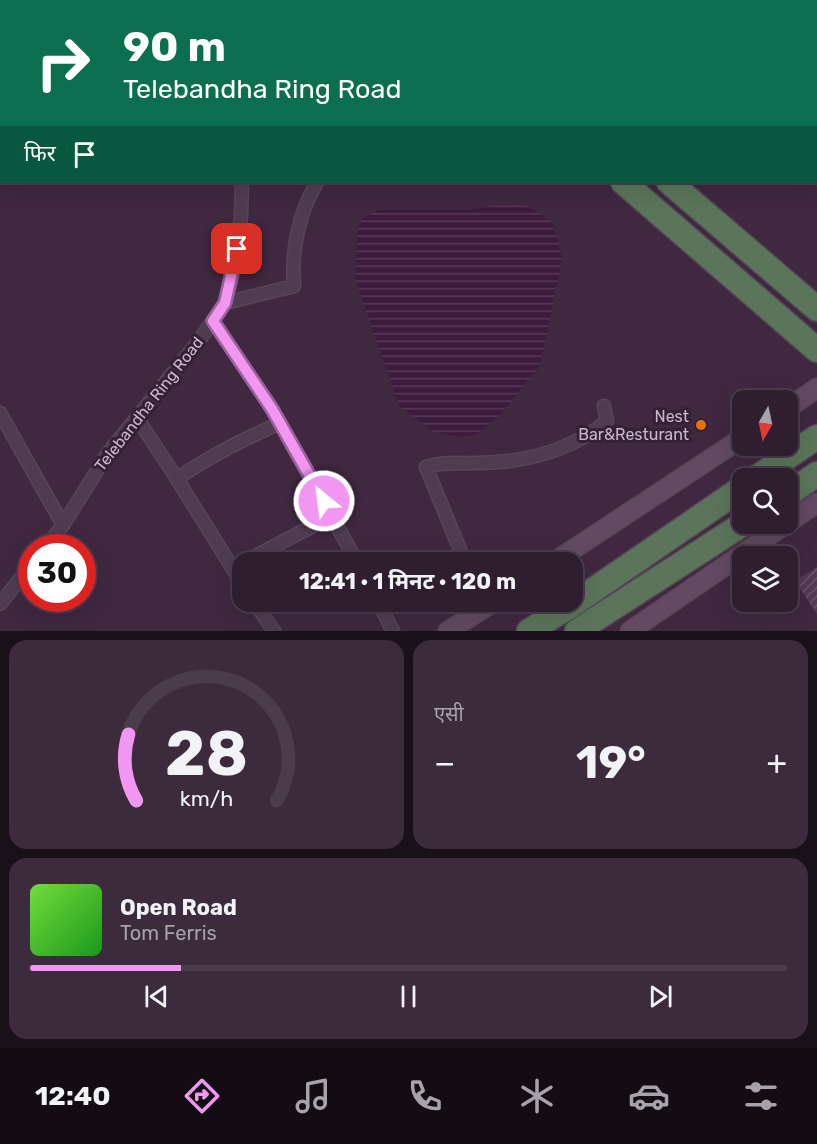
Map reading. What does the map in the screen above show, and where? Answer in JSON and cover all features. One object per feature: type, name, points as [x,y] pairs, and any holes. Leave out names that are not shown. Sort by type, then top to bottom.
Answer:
[{"type":"highway","points":[[624,183],[817,350]]},
{"type":"highway","points":[[670,183],[817,309]]},
{"type":"highway","points":[[771,468],[817,437]]},
{"type":"highway","points":[[798,487],[817,474]]},
{"type":"highway","points":[[530,631],[732,495]]},
{"type":"highway","points":[[577,631],[732,531]]},
{"type":"main road","points":[[798,401],[817,388]]},
{"type":"main road","points":[[569,552],[732,445]]},
{"type":"main road","points":[[630,631],[817,503]]},
{"type":"main road","points":[[448,631],[474,612]]},
{"type":"street","name":"Telebandha Ring Road","points":[[56,534],[108,453],[225,303],[235,266],[242,183]]},
{"type":"street","points":[[225,303],[294,286],[292,262],[299,227],[306,203],[316,183]]},
{"type":"street","points":[[213,321],[280,423],[352,552]]},
{"type":"street","points":[[461,552],[426,467],[444,462],[477,464],[546,455],[588,435],[607,421],[604,406]]},
{"type":"street","points":[[0,412],[63,525]]},
{"type":"street","points":[[137,418],[177,479],[232,554]]},
{"type":"street","points":[[177,479],[241,441],[280,423]]},
{"type":"street","points":[[264,552],[332,516]]},
{"type":"street","points":[[0,604],[18,582]]},
{"type":"street","points":[[261,612],[274,631]]},
{"type":"street","points":[[383,612],[393,631]]},
{"type":"shaded area","points":[[503,204],[529,206],[553,223],[562,258],[540,366],[498,417],[477,434],[460,437],[434,432],[399,406],[355,278],[358,226],[363,218],[379,210],[467,210]]},
{"type":"building","points":[[817,567],[817,614],[798,586],[798,579]]},
{"type":"place","name":"Nest Bar&Resturant","points":[[701,425]]},
{"type":"route","points":[[237,249],[225,303],[213,321],[272,409],[324,501]]}]
